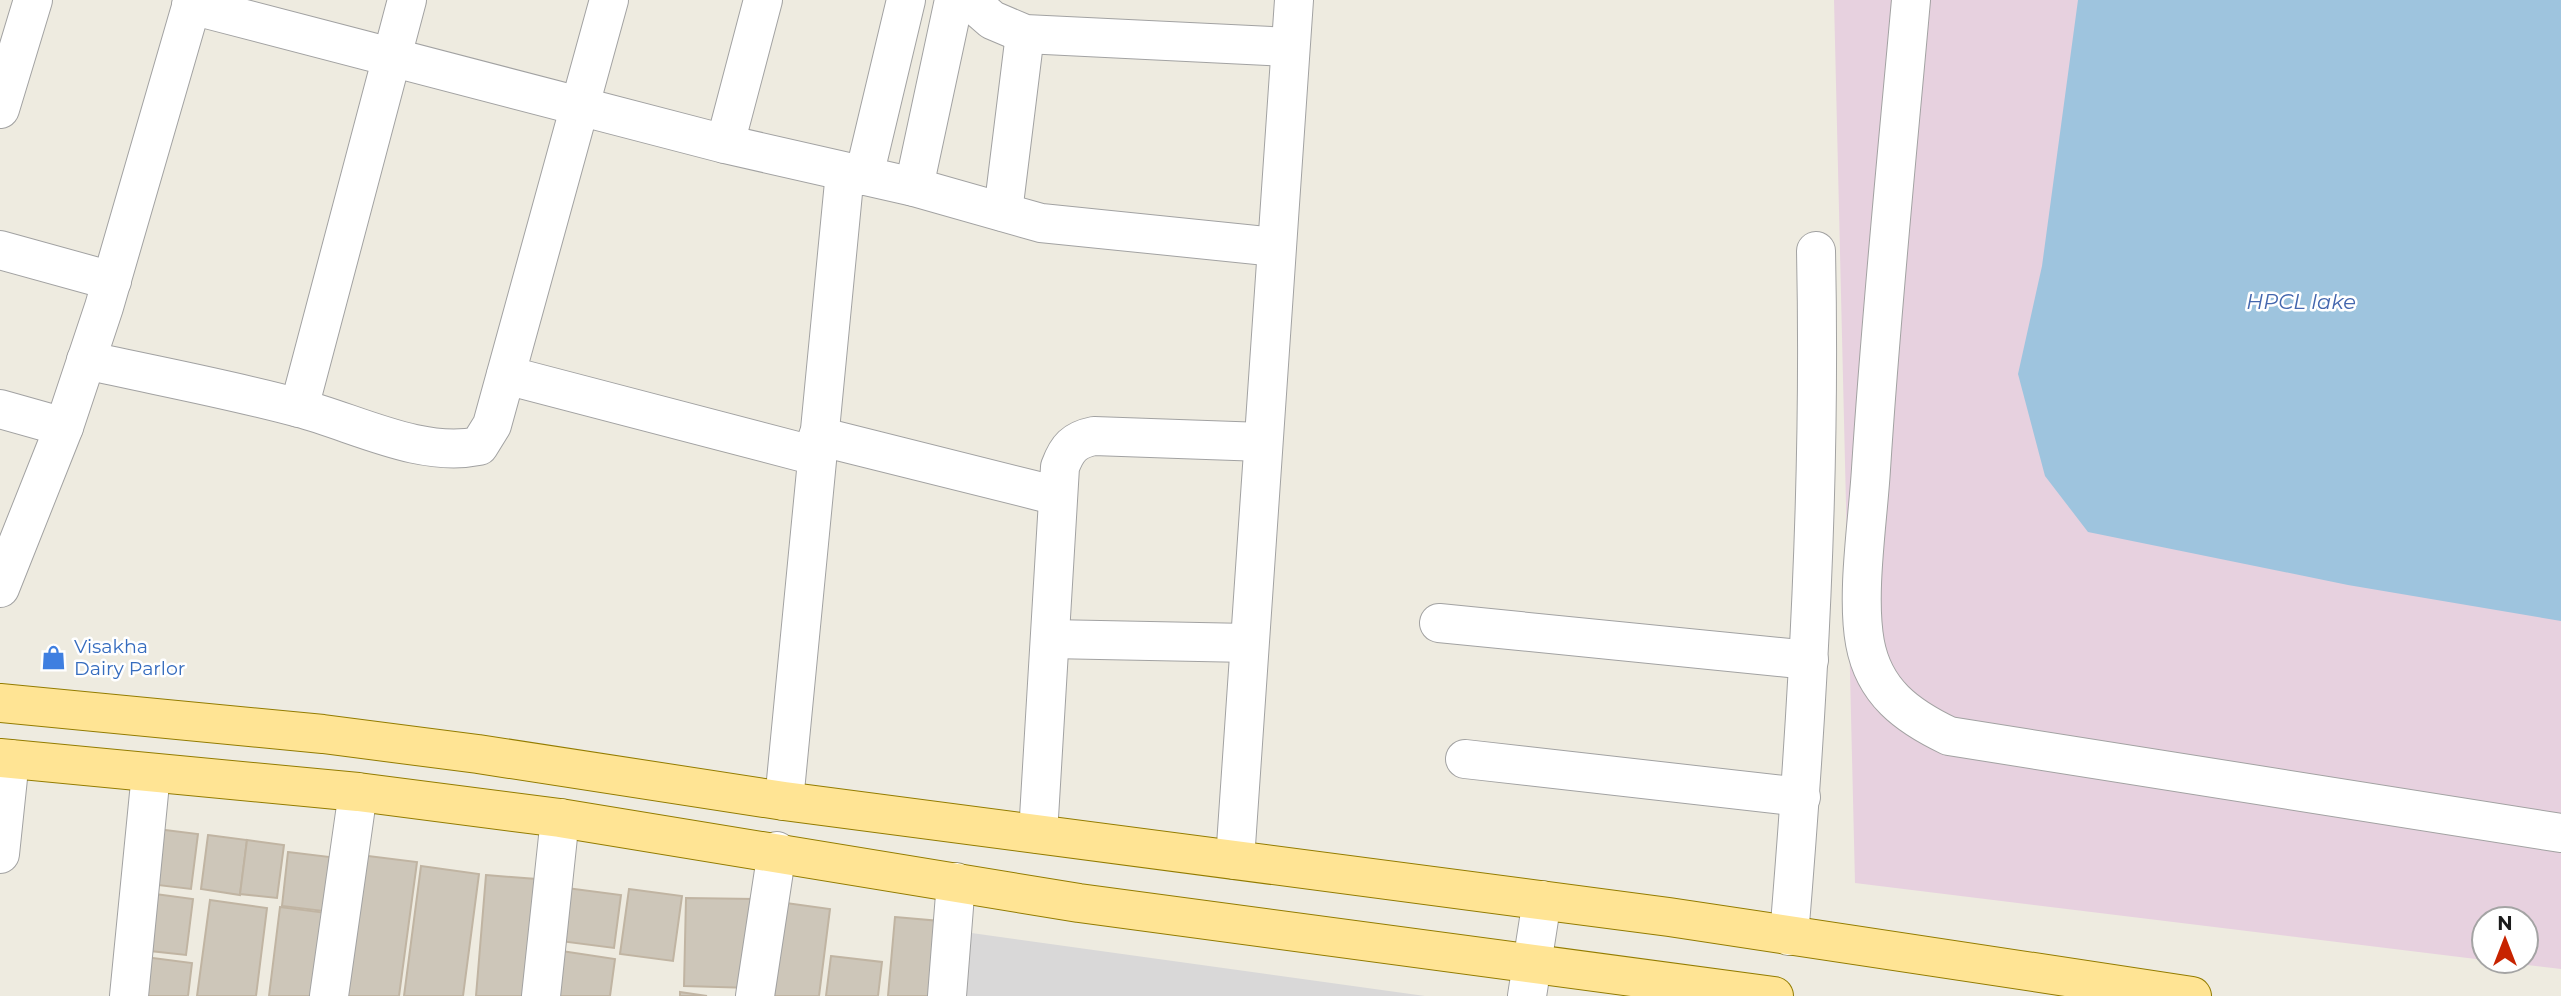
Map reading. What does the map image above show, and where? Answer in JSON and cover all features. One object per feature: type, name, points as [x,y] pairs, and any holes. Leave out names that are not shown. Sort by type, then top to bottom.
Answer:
[{"type":"main road","points":[[0,703],[323,734],[574,768],[784,801],[1542,900],[2192,996]]},
{"type":"main road","points":[[5,758],[358,792],[560,818],[777,851],[1529,980],[1774,996]]},
{"type":"street","points":[[0,109],[33,0]]},
{"type":"street","points":[[299,408],[407,0]]},
{"type":"street","points":[[86,360],[299,408],[423,446],[454,451],[479,446],[492,425],[609,0]]},
{"type":"street","points":[[725,144],[764,0]]},
{"type":"street","points":[[784,801],[817,446],[855,174],[906,0]]},
{"type":"street","points":[[914,187],[954,0]]},
{"type":"street","points":[[969,0],[992,20],[1025,34],[1290,47]]},
{"type":"street","points":[[1235,860],[1294,0]]},
{"type":"street","points":[[1911,0],[1876,394],[1863,597],[1865,643],[1883,689],[1913,719],[1950,736],[2561,833]]},
{"type":"street","points":[[0,588],[64,427],[112,281],[192,2],[392,59],[725,144],[914,187],[1062,227],[1276,247]]},
{"type":"street","points":[[1003,212],[1025,34]]},
{"type":"street","points":[[0,250],[112,281]]},
{"type":"street","points":[[1789,936],[1809,660],[1819,391],[1816,251]]},
{"type":"street","points":[[506,374],[817,446],[1058,496]]},
{"type":"street","points":[[0,409],[64,427]]},
{"type":"street","points":[[1038,834],[1060,467],[1066,450],[1079,439],[1094,436],[1263,442]]},
{"type":"street","points":[[1439,623],[1809,660]]},
{"type":"street","points":[[1050,639],[1249,643]]},
{"type":"street","points":[[0,854],[5,758]]},
{"type":"street","points":[[1465,759],[1801,797]]},
{"type":"street","points":[[129,996],[151,773]]},
{"type":"street","points":[[329,996],[358,792]]},
{"type":"street","points":[[541,996],[560,818]]},
{"type":"street","points":[[755,996],[777,851]]},
{"type":"street","points":[[947,996],[957,882]]},
{"type":"street","points":[[1529,980],[1542,900]]},
{"type":"shaded area","points":[[1834,0],[2561,0],[2561,969],[2540,967],[2540,905],[2470,905],[2470,958],[1855,883]]},
{"type":"shaded area","points":[[943,929],[1425,996],[938,996]]},
{"type":"water","name":"HPCL lake","points":[[2078,0],[2561,0],[2561,621],[2348,585],[2088,532],[2045,476],[2018,374],[2042,266]]},
{"type":"building","points":[[157,829],[198,834],[191,889],[149,884]]},
{"type":"building","points":[[208,835],[247,840],[240,895],[201,889]]},
{"type":"building","points":[[247,840],[284,845],[277,898],[240,894]]},
{"type":"building","points":[[288,852],[330,857],[323,911],[282,906]]},
{"type":"building","points":[[360,855],[417,862],[399,996],[342,996]]},
{"type":"building","points":[[421,866],[479,874],[463,996],[404,996]]},
{"type":"building","points":[[486,875],[549,880],[539,996],[476,996]]},
{"type":"building","points":[[559,887],[621,895],[614,948],[552,940]]},
{"type":"building","points":[[629,889],[682,896],[673,961],[620,954]]},
{"type":"building","points":[[148,893],[193,899],[186,955],[141,950]]},
{"type":"building","points":[[686,898],[755,899],[752,988],[684,986]]},
{"type":"building","points":[[210,900],[267,908],[256,996],[197,996]]},
{"type":"building","points":[[786,903],[830,909],[819,996],[774,996]]},
{"type":"building","points":[[280,907],[327,913],[316,996],[269,996]]},
{"type":"building","points":[[895,917],[940,921],[933,996],[888,996]]},
{"type":"building","points":[[555,950],[615,959],[610,996],[549,996]]},
{"type":"building","points":[[831,956],[882,962],[878,996],[826,996]]},
{"type":"building","points":[[145,957],[192,963],[188,996],[140,996]]},
{"type":"building","points":[[680,992],[707,996],[680,996]]},
{"type":"place","name":"Visakha Dairy Parlor","points":[[54,657]]}]
